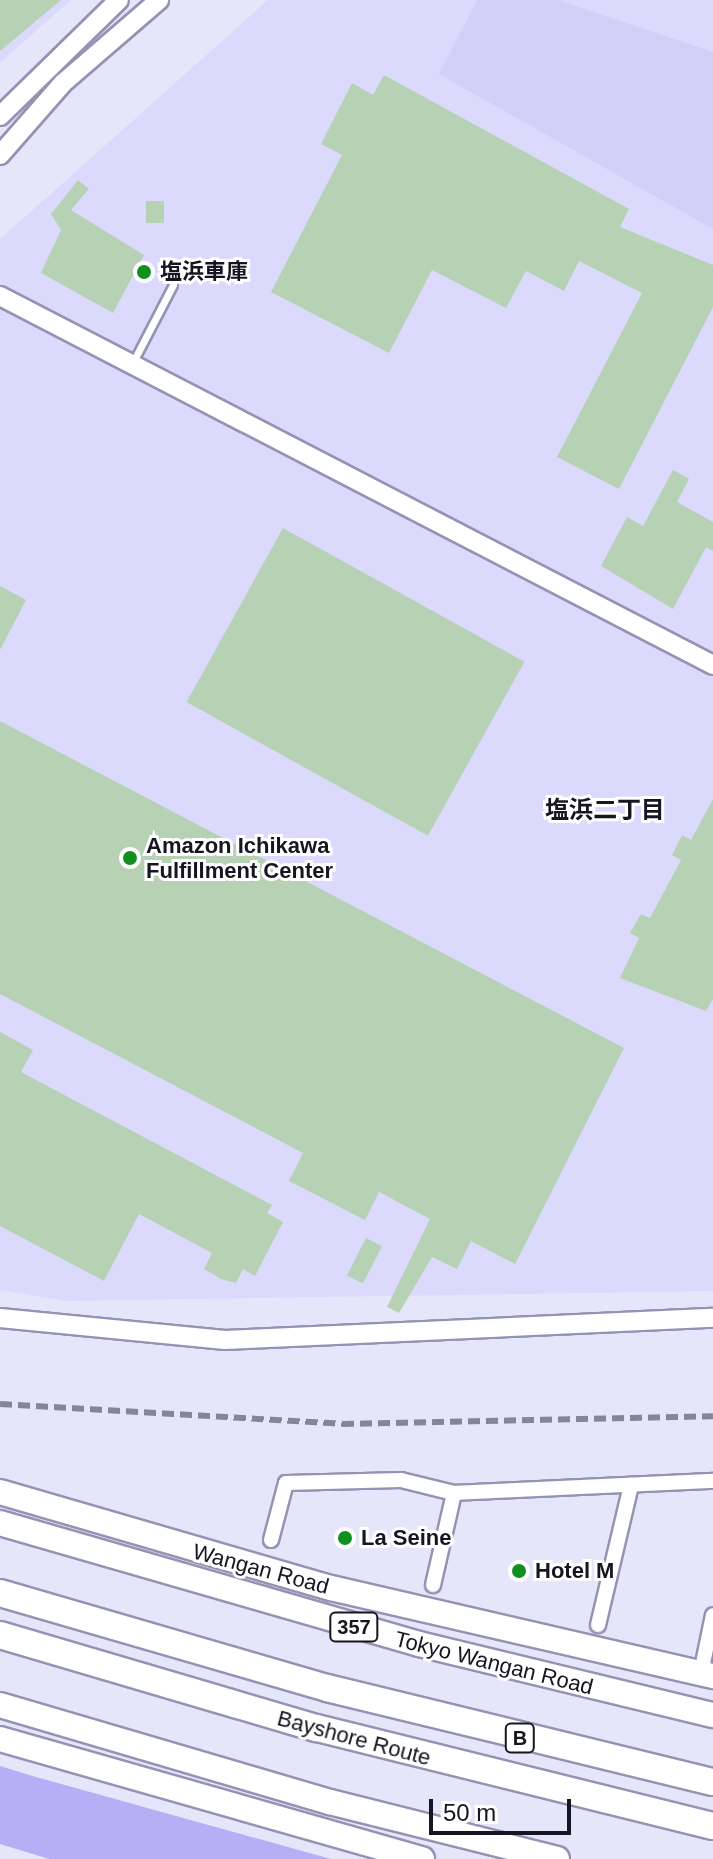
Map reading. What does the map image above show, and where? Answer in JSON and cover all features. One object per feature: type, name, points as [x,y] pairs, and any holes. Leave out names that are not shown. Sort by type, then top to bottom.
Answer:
[{"type":"highway","name":"Wangan Road","points":[[0,1492],[331,1588],[707,1675]]},
{"type":"highway","name":"Tokyo Wangan Road","points":[[0,1523],[390,1637],[713,1715]]},
{"type":"highway","name":"Bayshore Route","points":[[0,1593],[327,1688],[713,1782]]},
{"type":"highway","name":"Bayshore Route","points":[[0,1635],[317,1728],[713,1826]]},
{"type":"highway","points":[[0,1705],[330,1802],[557,1859]]},
{"type":"highway","points":[[0,1739],[422,1859]]},
{"type":"street","points":[[0,116],[119,0]]},
{"type":"street","points":[[0,155],[63,83],[159,0]]},
{"type":"street","points":[[0,296],[713,665]]},
{"type":"street","points":[[0,1318],[225,1340],[713,1318]]},
{"type":"street","points":[[271,1540],[286,1483],[401,1480],[454,1493],[713,1481]]},
{"type":"street","points":[[598,1625],[631,1485]]},
{"type":"street","points":[[433,1585],[454,1493]]},
{"type":"street","points":[[707,1675],[713,1615]]},
{"type":"lane","points":[[132,364],[173,285]]},
{"type":"shaded area","points":[[0,0],[71,0],[0,63]]},
{"type":"shaded area","points":[[268,0],[713,0],[713,1291],[64,1301],[0,1290],[0,239]]},
{"type":"shaded area","points":[[477,0],[558,0],[713,52],[713,229],[439,74]]},
{"type":"shaded area","points":[[0,1766],[331,1859],[49,1859],[0,1844]]},
{"type":"building","points":[[0,0],[61,0],[0,51]]},
{"type":"building","points":[[384,75],[629,209],[620,227],[713,265],[713,307],[619,489],[557,457],[642,293],[579,261],[564,291],[526,271],[506,308],[432,270],[389,353],[271,292],[342,155],[321,144],[352,83],[373,95]]},
{"type":"building","points":[[78,180],[89,189],[71,210],[144,255],[113,313],[41,273],[61,230],[51,214]]},
{"type":"building","points":[[146,201],[164,201],[164,223],[146,223]]},
{"type":"building","points":[[673,470],[689,479],[677,502],[713,522],[713,551],[706,547],[673,609],[601,566],[627,517],[643,526]]},
{"type":"building","points":[[283,528],[524,662],[428,836],[187,702]]},
{"type":"building","points":[[0,586],[26,600],[0,650]]},
{"type":"building","name":"Amazon Ichikawa Fulfillment Center","points":[[0,721],[624,1048],[515,1264],[471,1241],[457,1269],[432,1257],[399,1313],[387,1307],[430,1219],[379,1192],[365,1220],[289,1181],[303,1153],[0,994]]},
{"type":"building","points":[[713,799],[713,999],[706,1011],[620,978],[639,938],[630,933],[641,914],[650,918],[681,860],[672,855],[682,835],[691,840]]},
{"type":"building","points":[[0,1032],[33,1050],[21,1072],[272,1205],[267,1213],[283,1222],[255,1276],[243,1269],[236,1283],[221,1279],[204,1269],[212,1253],[139,1214],[104,1281],[0,1226]]},
{"type":"building","points":[[366,1238],[382,1246],[363,1284],[347,1275]]},
{"type":"railway","points":[[0,1404],[342,1424],[713,1416]]},
{"type":"place","name":"塩浜車庫","points":[[144,272]]},
{"type":"place","name":"Amazon Ichikawa Fulfillment Center","points":[[130,858]]},
{"type":"place","name":"La Seine","points":[[345,1538]]},
{"type":"place","name":"Hotel M","points":[[519,1571]]},
{"type":"district","name":"塩浜二丁目","points":[[605,810]]}]
